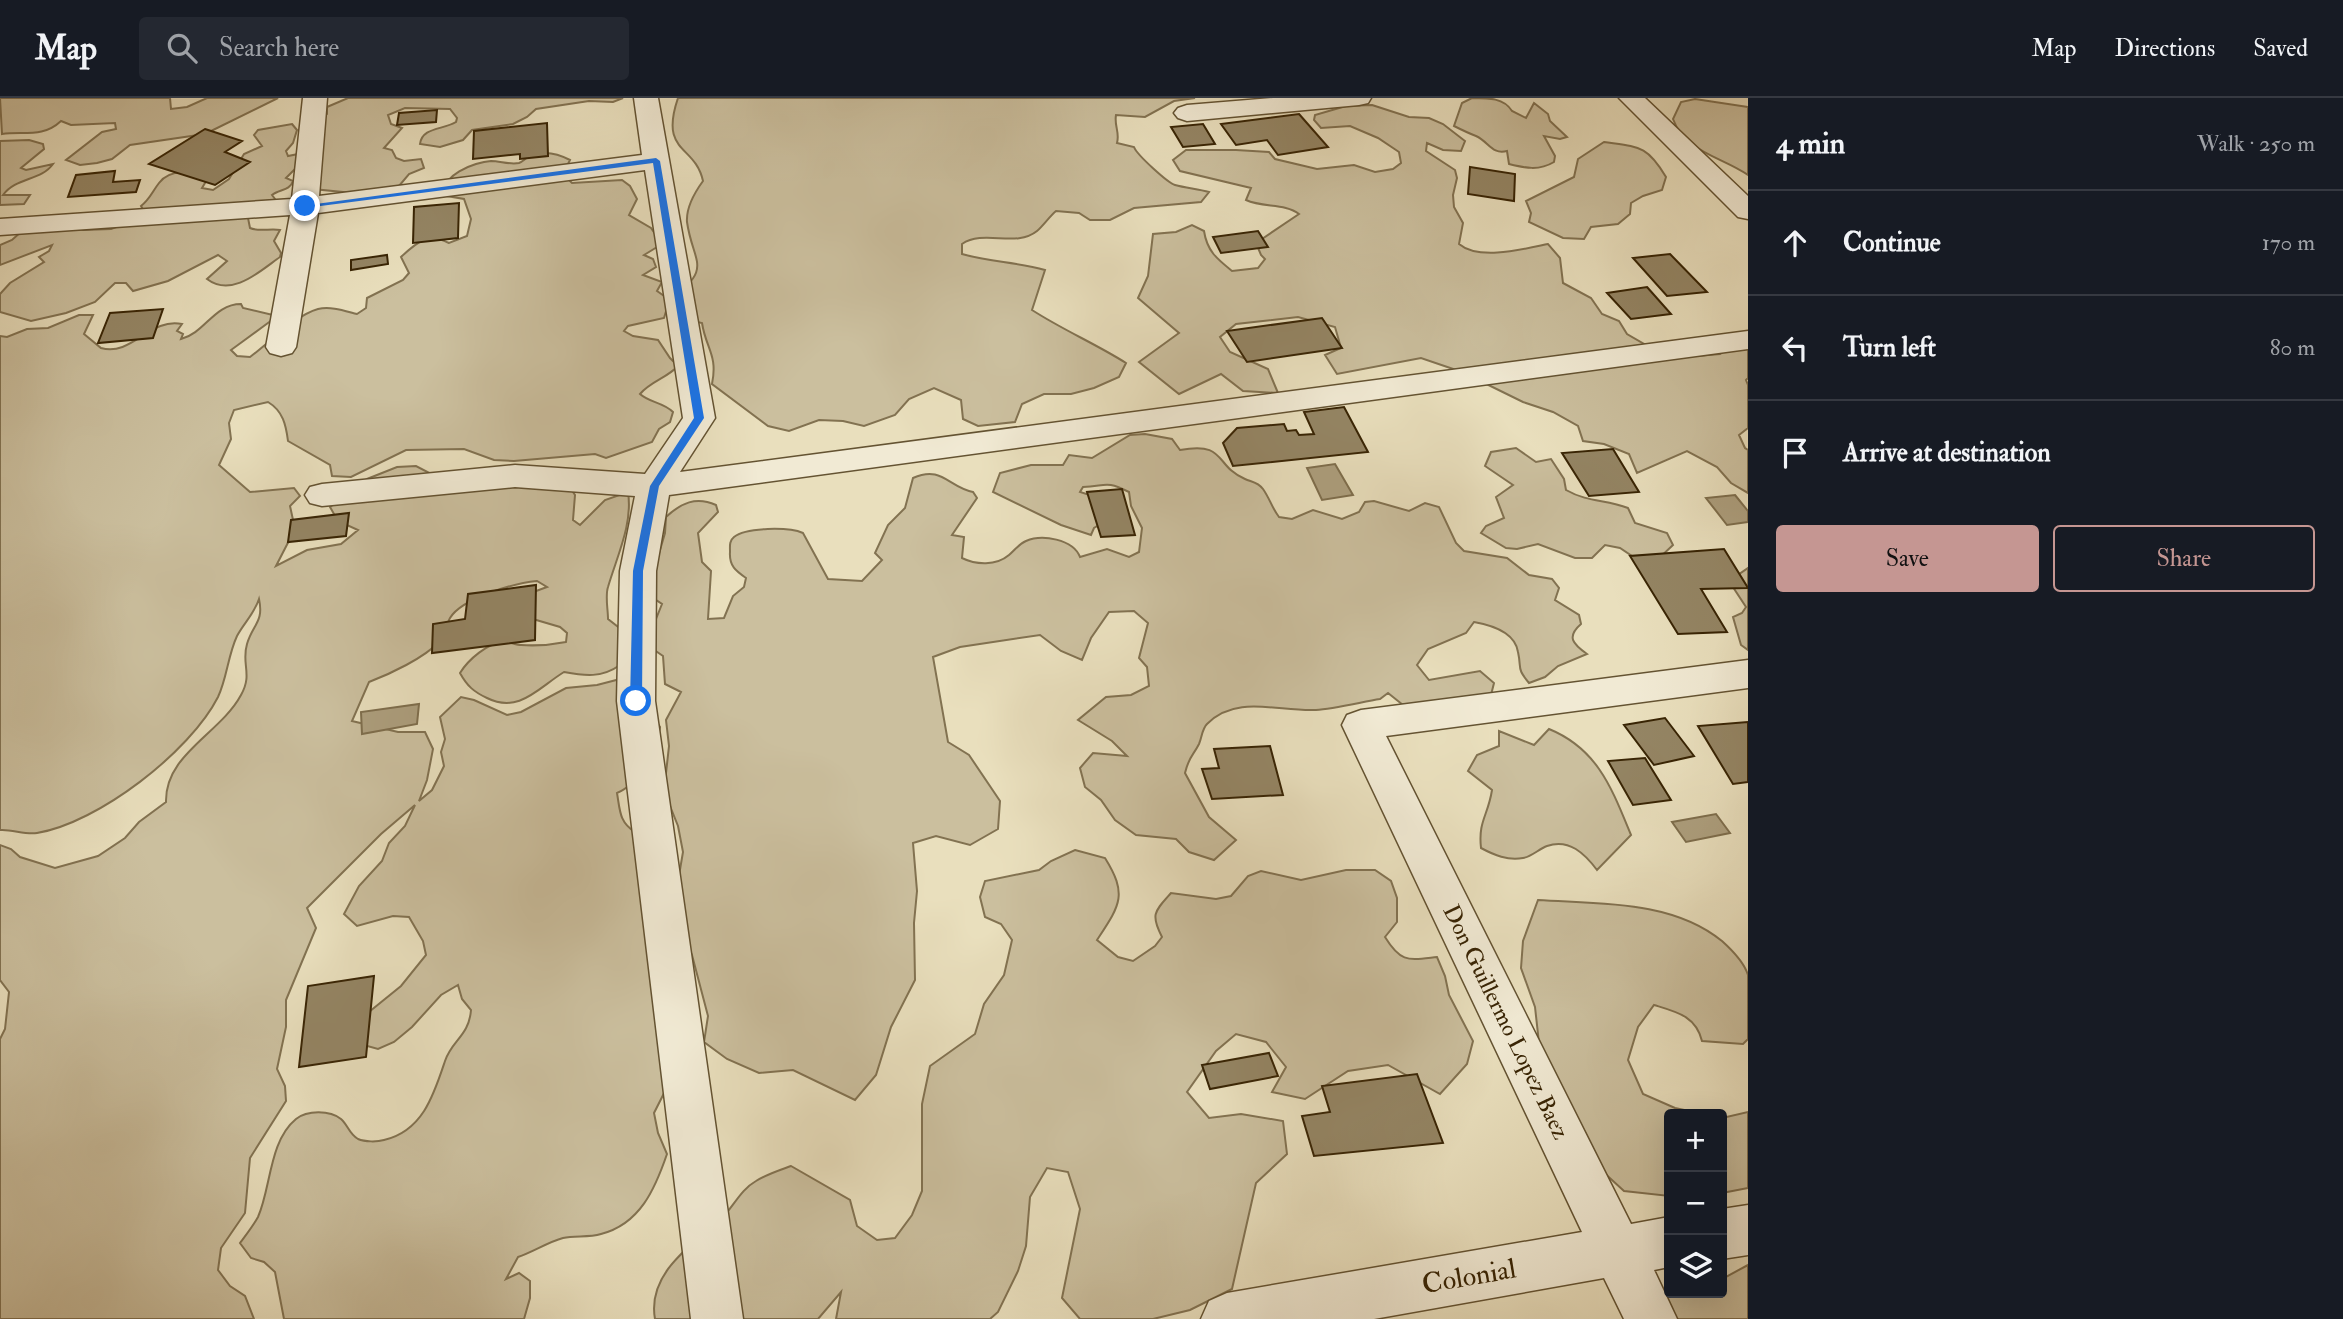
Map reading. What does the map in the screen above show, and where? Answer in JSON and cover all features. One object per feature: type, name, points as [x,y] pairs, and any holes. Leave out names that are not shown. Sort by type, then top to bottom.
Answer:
[{"type":"street","points":[[281,347],[305,206],[315,98]]},
{"type":"street","points":[[646,98],[699,418],[654,486],[638,571],[636,701],[717,1319]]},
{"type":"street","points":[[1187,113],[1359,98]]},
{"type":"street","points":[[1631,98],[1748,211]]},
{"type":"street","points":[[0,227],[305,206],[656,161]]},
{"type":"street","points":[[322,495],[515,476],[654,486],[1748,340]]},
{"type":"street","name":"Don Guillermo Lopez Baez","points":[[1651,1319],[1361,725],[1748,674]]},
{"type":"street","points":[[1727,1233],[1748,1230]]},
{"type":"street","name":"Colonial","points":[[1227,1319],[1664,1243]]},
{"type":"shaded area","points":[[0,98],[170,98],[171,109],[187,107],[207,98],[278,98],[205,134],[130,145],[112,159],[80,165],[66,160],[102,132],[116,129],[115,123],[71,125],[61,121],[40,132],[2,134]]},
{"type":"shaded area","points":[[348,98],[623,98],[613,102],[589,101],[536,109],[513,124],[472,130],[463,140],[440,147],[420,144],[429,132],[456,122],[457,118],[450,109],[405,108],[388,115],[391,124],[402,128],[384,148],[392,150],[396,158],[404,161],[421,159],[424,168],[409,174],[399,186],[353,193],[313,189],[320,118],[327,114],[327,107]]},
{"type":"shaded area","points":[[678,98],[1195,98],[1174,101],[1145,117],[1116,115],[1117,143],[1134,147],[1146,162],[1171,183],[1209,192],[1201,202],[1134,208],[1110,220],[1090,220],[1079,213],[1056,211],[1029,236],[1010,239],[980,238],[962,244],[962,254],[1045,270],[1032,310],[1126,363],[1119,377],[1094,388],[1071,394],[1044,394],[1022,404],[1015,422],[978,426],[963,419],[961,400],[934,388],[909,399],[895,415],[864,426],[843,421],[819,420],[789,431],[768,426],[712,384],[713,359],[702,323],[667,315],[667,308],[664,318],[628,326],[624,331],[633,336],[658,340],[678,366],[640,394],[673,412],[670,422],[659,429],[652,442],[606,458],[595,454],[514,461],[494,460],[464,449],[406,450],[351,477],[332,476],[330,465],[288,441],[283,419],[268,402],[234,410],[229,423],[231,439],[219,465],[250,492],[294,488],[300,496],[290,506],[295,529],[276,566],[307,550],[341,544],[358,530],[338,521],[330,507],[367,479],[397,467],[416,466],[437,477],[565,480],[575,495],[573,520],[580,525],[605,500],[628,492],[626,528],[607,594],[608,619],[622,630],[620,665],[593,675],[564,672],[528,697],[509,703],[487,698],[471,688],[460,673],[473,657],[485,648],[505,642],[549,645],[566,642],[567,633],[560,627],[526,617],[528,594],[547,587],[537,581],[527,582],[477,598],[456,611],[450,618],[441,640],[433,648],[406,665],[369,682],[352,721],[398,732],[425,732],[433,749],[427,780],[419,801],[432,790],[444,766],[441,752],[445,739],[440,717],[461,697],[507,715],[521,712],[566,688],[597,685],[628,677],[660,727],[646,765],[633,782],[617,793],[619,805],[623,820],[635,832],[691,1040],[654,1113],[658,1133],[667,1154],[651,1192],[636,1214],[626,1222],[601,1234],[557,1240],[518,1257],[506,1279],[519,1273],[530,1281],[530,1298],[524,1319],[284,1319],[275,1272],[264,1262],[251,1258],[240,1243],[258,1217],[276,1152],[287,1128],[301,1116],[318,1112],[341,1119],[353,1135],[361,1140],[384,1140],[408,1129],[425,1110],[448,1054],[470,1019],[471,1010],[462,999],[458,985],[441,995],[412,1027],[394,1042],[378,1049],[360,1044],[364,1016],[401,986],[426,955],[423,941],[409,917],[393,916],[357,926],[344,914],[359,886],[382,861],[389,843],[405,826],[415,805],[381,834],[307,908],[316,928],[286,1000],[286,1027],[277,1069],[285,1086],[286,1101],[250,1158],[245,1213],[221,1248],[218,1270],[230,1286],[245,1296],[254,1319],[0,1319],[0,1039],[5,1029],[9,992],[0,980],[0,845],[11,849],[20,857],[55,868],[98,856],[125,838],[139,822],[166,802],[168,785],[174,771],[195,745],[232,709],[241,695],[247,675],[247,644],[259,618],[260,607],[259,599],[237,636],[218,697],[205,718],[165,762],[114,800],[61,827],[37,833],[0,830],[0,336],[7,337],[27,329],[48,328],[79,315],[93,315],[84,334],[101,348],[112,349],[132,343],[150,331],[171,323],[182,324],[177,331],[183,334],[181,339],[197,331],[216,313],[232,305],[241,304],[243,308],[273,315],[272,320],[231,350],[237,356],[250,357],[310,312],[328,308],[357,314],[366,308],[367,298],[403,280],[409,273],[401,257],[423,240],[435,238],[449,243],[467,236],[471,219],[464,199],[447,196],[445,189],[447,182],[459,171],[491,161],[519,163],[533,155],[544,153],[570,160],[566,168],[567,178],[572,183],[622,180],[630,186],[637,199],[629,215],[651,228],[662,244],[644,255],[653,259],[656,267],[643,275],[662,282],[657,291],[670,300],[684,289],[696,272],[696,256],[687,217],[692,200],[703,181],[693,160],[675,139],[673,116]]},
{"type":"shaded area","points":[[1472,98],[1500,101],[1526,118],[1534,103],[1548,114],[1550,121],[1567,137],[1560,139],[1544,136],[1555,156],[1554,162],[1537,168],[1509,164],[1507,151],[1494,150],[1480,139],[1454,126],[1462,103]]},
{"type":"shaded area","points":[[1695,99],[1748,107],[1748,175],[1705,153],[1686,139],[1679,130],[1673,119],[1681,102]]},
{"type":"shaded area","points":[[1372,105],[1409,117],[1429,118],[1443,124],[1465,141],[1461,151],[1443,150],[1427,143],[1426,151],[1455,170],[1457,178],[1453,195],[1454,207],[1463,223],[1459,244],[1478,252],[1490,253],[1548,244],[1560,258],[1563,283],[1591,298],[1602,314],[1619,321],[1627,334],[1653,349],[1697,356],[1720,354],[1748,333],[1748,428],[1739,435],[1748,450],[1748,493],[1731,483],[1717,467],[1687,451],[1637,473],[1629,454],[1604,444],[1583,441],[1578,426],[1553,412],[1523,402],[1462,372],[1421,358],[1337,374],[1325,355],[1341,348],[1335,327],[1298,317],[1236,324],[1220,337],[1230,352],[1268,369],[1278,393],[1243,391],[1221,374],[1179,394],[1139,362],[1179,333],[1138,298],[1148,276],[1153,234],[1176,232],[1192,225],[1204,231],[1213,254],[1232,271],[1258,268],[1265,259],[1256,243],[1299,214],[1287,208],[1246,200],[1251,188],[1180,171],[1173,160],[1186,150],[1236,150],[1269,152],[1275,159],[1317,169],[1354,165],[1375,172],[1393,169],[1401,163],[1399,152],[1378,138],[1350,126],[1321,128],[1314,120],[1315,115],[1346,106]]},
{"type":"shaded area","points":[[292,124],[297,130],[293,143],[286,151],[288,156],[298,154],[297,167],[286,178],[293,181],[292,184],[272,195],[275,199],[248,218],[250,228],[280,230],[274,241],[281,253],[280,257],[255,275],[236,284],[216,284],[207,279],[227,261],[218,255],[168,281],[133,291],[126,283],[115,283],[95,302],[66,313],[31,321],[0,312],[0,294],[10,283],[44,262],[39,257],[49,251],[52,245],[0,265],[0,245],[12,240],[22,231],[74,227],[83,230],[111,229],[133,221],[144,211],[141,206],[159,183],[176,173],[208,178],[202,188],[213,190],[229,179],[244,154],[262,146],[254,135],[258,130]]},
{"type":"shaded area","points":[[29,140],[43,144],[44,149],[21,168],[26,170],[53,164],[42,173],[8,189],[3,195],[30,195],[24,204],[0,205],[0,141]]},
{"type":"shaded area","points":[[1604,142],[1634,147],[1647,153],[1666,177],[1662,190],[1631,203],[1630,214],[1618,224],[1591,227],[1584,239],[1563,238],[1529,222],[1531,213],[1526,201],[1574,177],[1578,159]]},
{"type":"shaded area","points":[[1145,434],[1172,439],[1180,450],[1195,448],[1213,452],[1235,474],[1261,487],[1279,517],[1292,519],[1313,510],[1342,519],[1359,512],[1365,502],[1374,501],[1409,511],[1425,503],[1439,507],[1456,543],[1464,551],[1507,558],[1529,575],[1552,579],[1559,588],[1555,600],[1579,615],[1581,624],[1574,633],[1573,640],[1587,654],[1558,666],[1545,677],[1529,683],[1521,671],[1518,652],[1512,639],[1495,628],[1474,622],[1466,633],[1428,649],[1417,665],[1429,680],[1480,671],[1494,683],[1490,699],[1413,713],[1388,693],[1380,699],[1323,709],[1258,706],[1231,709],[1218,715],[1205,726],[1185,773],[1209,817],[1236,840],[1214,860],[1189,852],[1176,839],[1136,835],[1115,820],[1101,800],[1085,787],[1080,768],[1093,753],[1127,756],[1112,741],[1078,720],[1106,697],[1131,695],[1149,686],[1147,667],[1139,658],[1148,623],[1134,611],[1109,612],[1091,638],[1082,660],[1061,651],[1040,635],[960,647],[933,657],[948,742],[969,755],[1000,801],[998,829],[970,845],[936,836],[913,843],[917,891],[914,923],[915,980],[891,1027],[876,1075],[855,1100],[793,1070],[759,1073],[727,1059],[704,1042],[708,1016],[692,955],[680,929],[676,893],[683,852],[678,826],[664,791],[669,746],[666,720],[681,692],[665,684],[663,656],[650,647],[652,629],[662,604],[647,594],[665,533],[666,517],[689,502],[702,501],[716,505],[718,512],[698,533],[702,562],[711,571],[708,619],[724,618],[733,596],[744,587],[746,578],[732,565],[730,546],[734,537],[748,531],[778,529],[803,533],[828,579],[862,581],[882,560],[875,553],[888,525],[905,508],[913,478],[923,475],[938,475],[973,492],[977,498],[952,535],[964,537],[962,558],[980,563],[998,561],[1024,542],[1040,538],[1064,542],[1080,557],[1107,549],[1129,557],[1139,552],[1142,528],[1131,506],[1129,492],[1121,488],[1110,485],[1083,487],[1080,492],[1096,497],[1104,522],[1094,528],[1091,535],[1061,525],[993,492],[1000,473],[1031,465],[1063,465],[1069,455],[1092,458],[1130,435]]},
{"type":"shaded area","points":[[1516,448],[1536,462],[1551,459],[1564,479],[1566,490],[1582,497],[1628,508],[1635,523],[1667,533],[1673,545],[1656,561],[1638,560],[1620,548],[1605,545],[1592,558],[1575,558],[1538,544],[1517,549],[1506,548],[1481,533],[1486,526],[1504,518],[1496,497],[1513,485],[1485,466],[1491,452]]},
{"type":"shaded area","points":[[1335,464],[1353,495],[1322,500],[1307,468]]},
{"type":"shaded area","points":[[1735,495],[1748,511],[1748,522],[1727,525],[1706,498]]},
{"type":"shaded area","points":[[1748,568],[1748,650],[1741,645],[1733,617],[1742,613],[1746,607],[1729,581]]},
{"type":"shaded area","points":[[419,704],[417,724],[362,734],[361,712]]},
{"type":"shaded area","points":[[1549,729],[1566,737],[1591,759],[1610,787],[1631,835],[1597,870],[1582,853],[1562,844],[1547,846],[1517,859],[1501,857],[1481,848],[1482,825],[1492,790],[1468,771],[1477,755],[1499,746],[1499,731],[1534,745]]},
{"type":"shaded area","points":[[1716,814],[1730,833],[1686,842],[1672,822]]},
{"type":"shaded area","points":[[1075,850],[1105,858],[1112,871],[1119,891],[1118,900],[1111,918],[1097,940],[1118,957],[1133,961],[1155,946],[1162,937],[1156,923],[1156,913],[1171,893],[1216,899],[1231,896],[1248,876],[1261,871],[1301,880],[1346,870],[1375,870],[1391,881],[1397,898],[1397,922],[1385,937],[1396,952],[1406,958],[1437,957],[1449,995],[1473,1041],[1467,1064],[1440,1094],[1388,1065],[1348,1071],[1305,1099],[1272,1092],[1286,1067],[1266,1042],[1236,1034],[1216,1051],[1187,1092],[1209,1118],[1241,1114],[1283,1121],[1287,1154],[1256,1183],[1232,1289],[1190,1310],[1153,1319],[1080,1319],[1062,1298],[1080,1209],[1068,1172],[1047,1168],[1030,1197],[1026,1246],[1018,1271],[998,1312],[990,1319],[836,1319],[841,1292],[818,1319],[655,1319],[654,1303],[658,1288],[673,1262],[720,1220],[750,1185],[791,1166],[850,1200],[857,1226],[877,1240],[895,1238],[912,1215],[922,1191],[922,1104],[930,1066],[975,1034],[984,1004],[1004,975],[1012,940],[1001,924],[985,917],[980,897],[985,881],[1039,870]]},
{"type":"shaded area","points":[[1538,900],[1634,907],[1681,918],[1702,928],[1722,941],[1746,970],[1748,1039],[1743,1044],[1702,1041],[1690,1020],[1654,1005],[1638,1027],[1628,1060],[1643,1094],[1680,1109],[1664,1109],[1664,1195],[1624,1191],[1601,1170],[1540,1052],[1535,1007],[1521,968],[1523,941]]},
{"type":"shaded area","points":[[1748,1112],[1748,1188],[1727,1192],[1727,1172],[1727,1117]]},
{"type":"shaded area","points":[[1748,1265],[1748,1319],[1673,1319],[1666,1298],[1727,1298],[1727,1276]]},
{"type":"building","points":[[437,110],[436,122],[397,125],[399,113]]},
{"type":"building","points":[[1299,114],[1328,147],[1278,155],[1267,140],[1236,145],[1221,124]]},
{"type":"building","points":[[547,123],[548,156],[520,159],[520,154],[473,159],[474,131]]},
{"type":"building","points":[[1203,124],[1215,144],[1183,147],[1171,127]]},
{"type":"building","points":[[205,129],[242,141],[225,152],[250,162],[215,185],[149,164]]},
{"type":"building","points":[[1470,167],[1515,174],[1514,201],[1468,194]]},
{"type":"building","points":[[115,171],[113,182],[140,180],[136,192],[68,197],[76,175]]},
{"type":"building","points":[[459,203],[458,238],[413,243],[414,207]]},
{"type":"building","points":[[1258,231],[1268,247],[1221,253],[1213,237]]},
{"type":"building","points":[[1670,254],[1707,292],[1667,296],[1633,258]]},
{"type":"building","points":[[387,255],[388,264],[351,270],[351,260]]},
{"type":"building","points":[[1647,287],[1671,314],[1631,319],[1607,293]]},
{"type":"building","points":[[163,309],[153,338],[98,343],[110,313]]},
{"type":"building","points":[[1322,318],[1342,348],[1247,362],[1227,331]]},
{"type":"building","points":[[1344,407],[1368,452],[1233,466],[1223,443],[1237,428],[1284,424],[1287,431],[1296,430],[1299,435],[1314,434],[1304,412]]},
{"type":"building","points":[[1613,449],[1639,492],[1589,496],[1562,453]]},
{"type":"building","points":[[1122,489],[1135,535],[1101,537],[1087,492]]},
{"type":"building","points":[[349,513],[346,536],[288,542],[291,520]]},
{"type":"building","points":[[1724,549],[1748,588],[1701,589],[1727,632],[1678,634],[1630,556]]},
{"type":"building","points":[[536,585],[535,640],[432,653],[433,624],[465,619],[468,594]]},
{"type":"building","points":[[1665,718],[1694,756],[1654,765],[1624,725]]},
{"type":"building","points":[[1748,722],[1748,782],[1733,784],[1698,726]]},
{"type":"building","points":[[1270,746],[1283,795],[1212,799],[1202,769],[1219,768],[1214,749]]},
{"type":"building","points":[[1645,758],[1671,800],[1633,805],[1608,761]]},
{"type":"building","points":[[374,976],[366,1057],[299,1067],[308,986]]},
{"type":"building","points":[[1269,1053],[1278,1076],[1210,1089],[1202,1065]]},
{"type":"building","points":[[1417,1074],[1443,1143],[1314,1156],[1302,1116],[1330,1112],[1322,1086]]},
{"type":"route","points":[[305,206],[656,161],[699,418],[654,486],[638,571],[636,701]]}]
